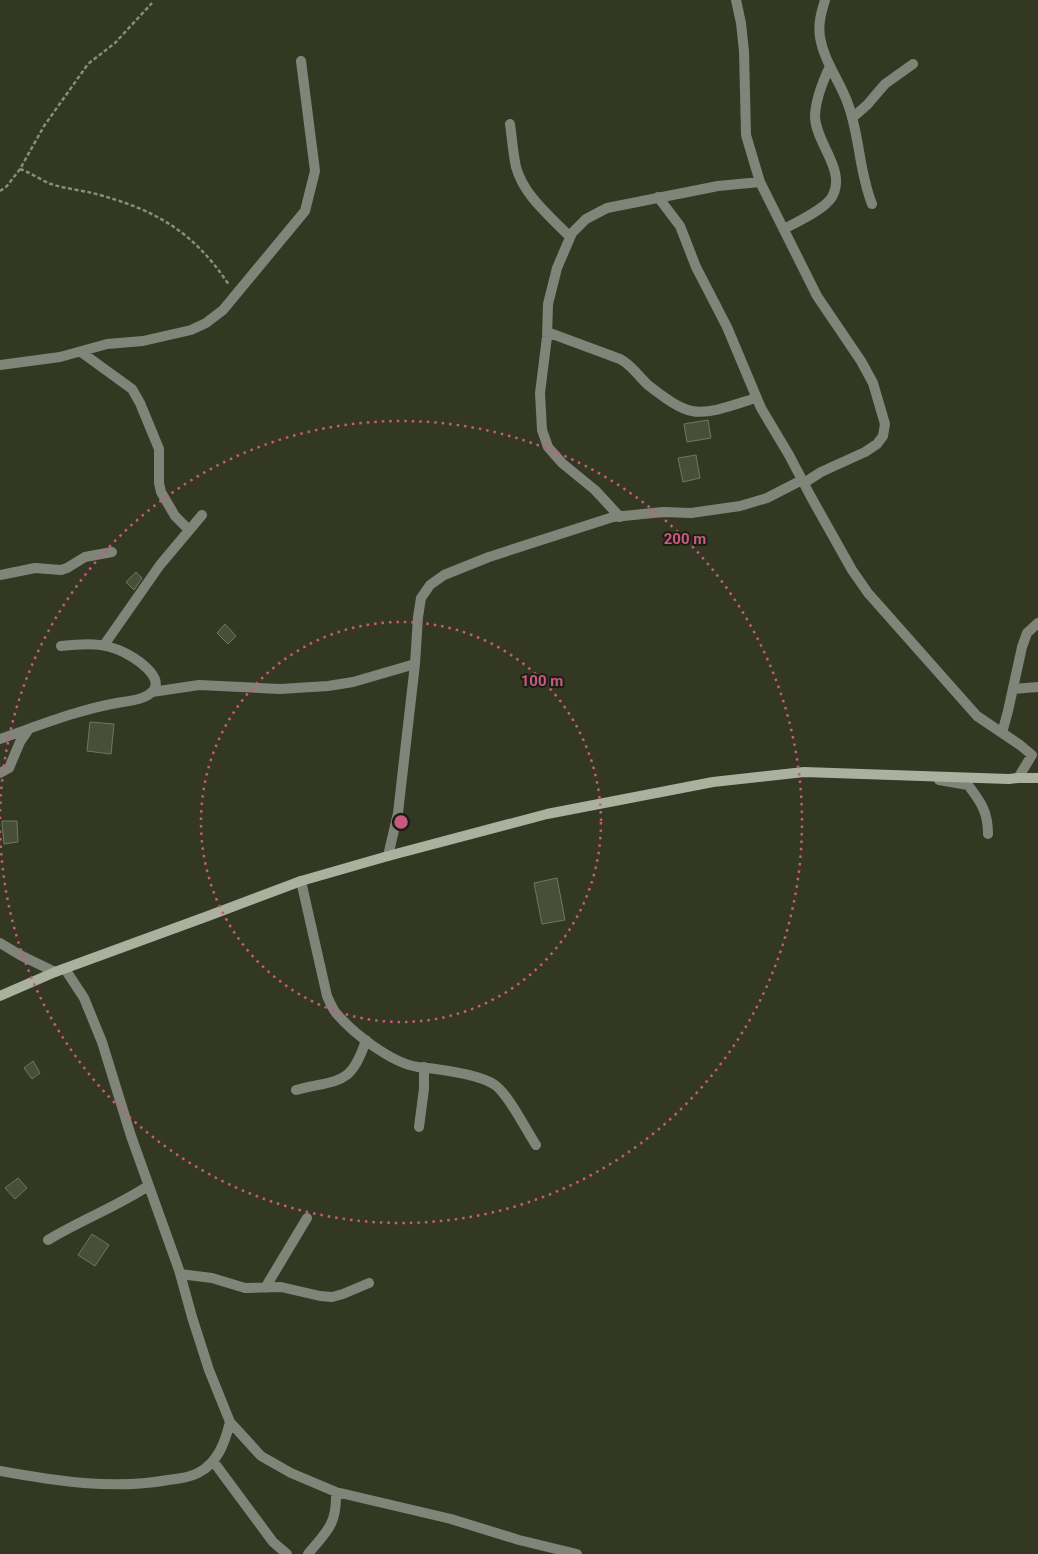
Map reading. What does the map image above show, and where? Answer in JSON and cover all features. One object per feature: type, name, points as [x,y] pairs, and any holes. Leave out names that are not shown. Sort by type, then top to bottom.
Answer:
[{"type":"street","points":[[388,856],[398,813],[415,664],[418,617],[421,598],[430,585],[444,575],[489,557],[613,518],[740,506],[766,498],[865,452],[877,444],[883,436],[885,424],[873,383],[861,361],[817,296],[760,182],[746,135],[744,51],[736,0]]},
{"type":"street","points":[[825,0],[819,25],[824,54],[848,104],[863,178],[872,204]]},
{"type":"street","points":[[0,365],[60,357],[107,344],[143,341],[191,330],[206,323],[223,310],[304,211],[310,194],[315,171],[301,61]]},
{"type":"street","points":[[852,118],[873,100],[886,84],[913,64]]},
{"type":"street","points":[[784,229],[824,206],[831,198],[835,188],[833,166],[815,118],[823,84],[830,66]]},
{"type":"street","points":[[510,124],[516,167],[522,182],[534,201],[570,237]]},
{"type":"street","points":[[620,517],[595,490],[562,464],[548,447],[542,430],[540,393],[547,332],[548,304],[557,268],[572,233],[586,219],[607,208],[718,186],[760,182]]},
{"type":"street","points":[[658,197],[680,226],[696,267],[727,327],[756,398],[837,545],[868,593],[977,716],[1032,755],[1018,778]]},
{"type":"street","points":[[547,332],[620,359],[628,364],[653,388],[689,411],[712,410],[756,398]]},
{"type":"street","points":[[81,352],[132,389],[140,402],[159,449],[159,483],[161,492],[175,516],[189,530]]},
{"type":"street","points":[[104,645],[174,547],[202,515]]},
{"type":"street","points":[[0,575],[35,568],[61,570],[84,557],[112,552]]},
{"type":"street","points":[[1002,733],[1026,634],[1038,623]]},
{"type":"street","points":[[61,646],[88,643],[104,645],[127,654],[145,667],[155,680],[156,685],[152,692]]},
{"type":"street","points":[[0,739],[77,712],[134,700],[152,692],[199,685],[280,689],[328,686],[353,682],[415,664]]},
{"type":"street","points":[[1013,689],[1038,687]]},
{"type":"street","points":[[0,773],[9,768],[20,742],[30,729]]},
{"type":"street","points":[[0,996],[60,970],[301,881],[547,814],[713,782],[804,772],[928,777],[1038,778]]},
{"type":"street","points":[[928,777],[968,785],[984,807],[988,819],[988,834]]},
{"type":"street","points":[[301,881],[327,996],[335,1012],[366,1040],[392,1057],[416,1066],[481,1079],[496,1085],[508,1100],[536,1145]]},
{"type":"street","points":[[0,943],[20,955],[60,970],[84,998],[93,1019],[148,1186],[180,1274],[209,1370],[230,1422],[261,1456],[291,1473],[336,1492],[451,1519],[519,1540],[577,1554]]},
{"type":"street","points":[[296,1090],[342,1079],[349,1074],[360,1060],[366,1040]]},
{"type":"street","points":[[419,1127],[424,1089],[424,1067]]},
{"type":"street","points":[[48,1240],[73,1225],[124,1202],[148,1186]]},
{"type":"street","points":[[265,1288],[307,1218]]},
{"type":"street","points":[[180,1274],[212,1278],[245,1288],[281,1287],[332,1297],[369,1283]]},
{"type":"street","points":[[0,1471],[42,1479],[133,1484],[157,1482],[198,1473],[213,1461],[225,1442],[230,1422]]},
{"type":"street","points":[[213,1461],[268,1536],[287,1554]]},
{"type":"street","points":[[308,1554],[331,1525],[336,1506],[336,1492]]},
{"type":"path","points":[[0,191],[7,186],[20,169],[44,126],[88,64],[115,43],[152,4]]},
{"type":"path","points":[[20,169],[51,184],[116,199],[171,223],[191,239],[219,269],[236,295]]},
{"type":"building","points":[[708,420],[711,438],[687,442],[684,424]]},
{"type":"building","points":[[696,455],[700,478],[683,482],[678,458]]},
{"type":"building","points":[[136,572],[142,578],[134,590],[126,582]]},
{"type":"building","points":[[225,624],[236,636],[228,644],[217,633]]},
{"type":"building","points":[[90,722],[114,724],[111,754],[87,751]]},
{"type":"building","points":[[2,821],[17,821],[18,842],[4,844]]},
{"type":"building","points":[[557,878],[565,920],[542,924],[534,883]]},
{"type":"building","points":[[33,1061],[40,1073],[32,1079],[24,1068]]},
{"type":"building","points":[[18,1178],[27,1188],[15,1199],[5,1188]]},
{"type":"building","points":[[92,1234],[109,1245],[95,1266],[78,1255]]}]
